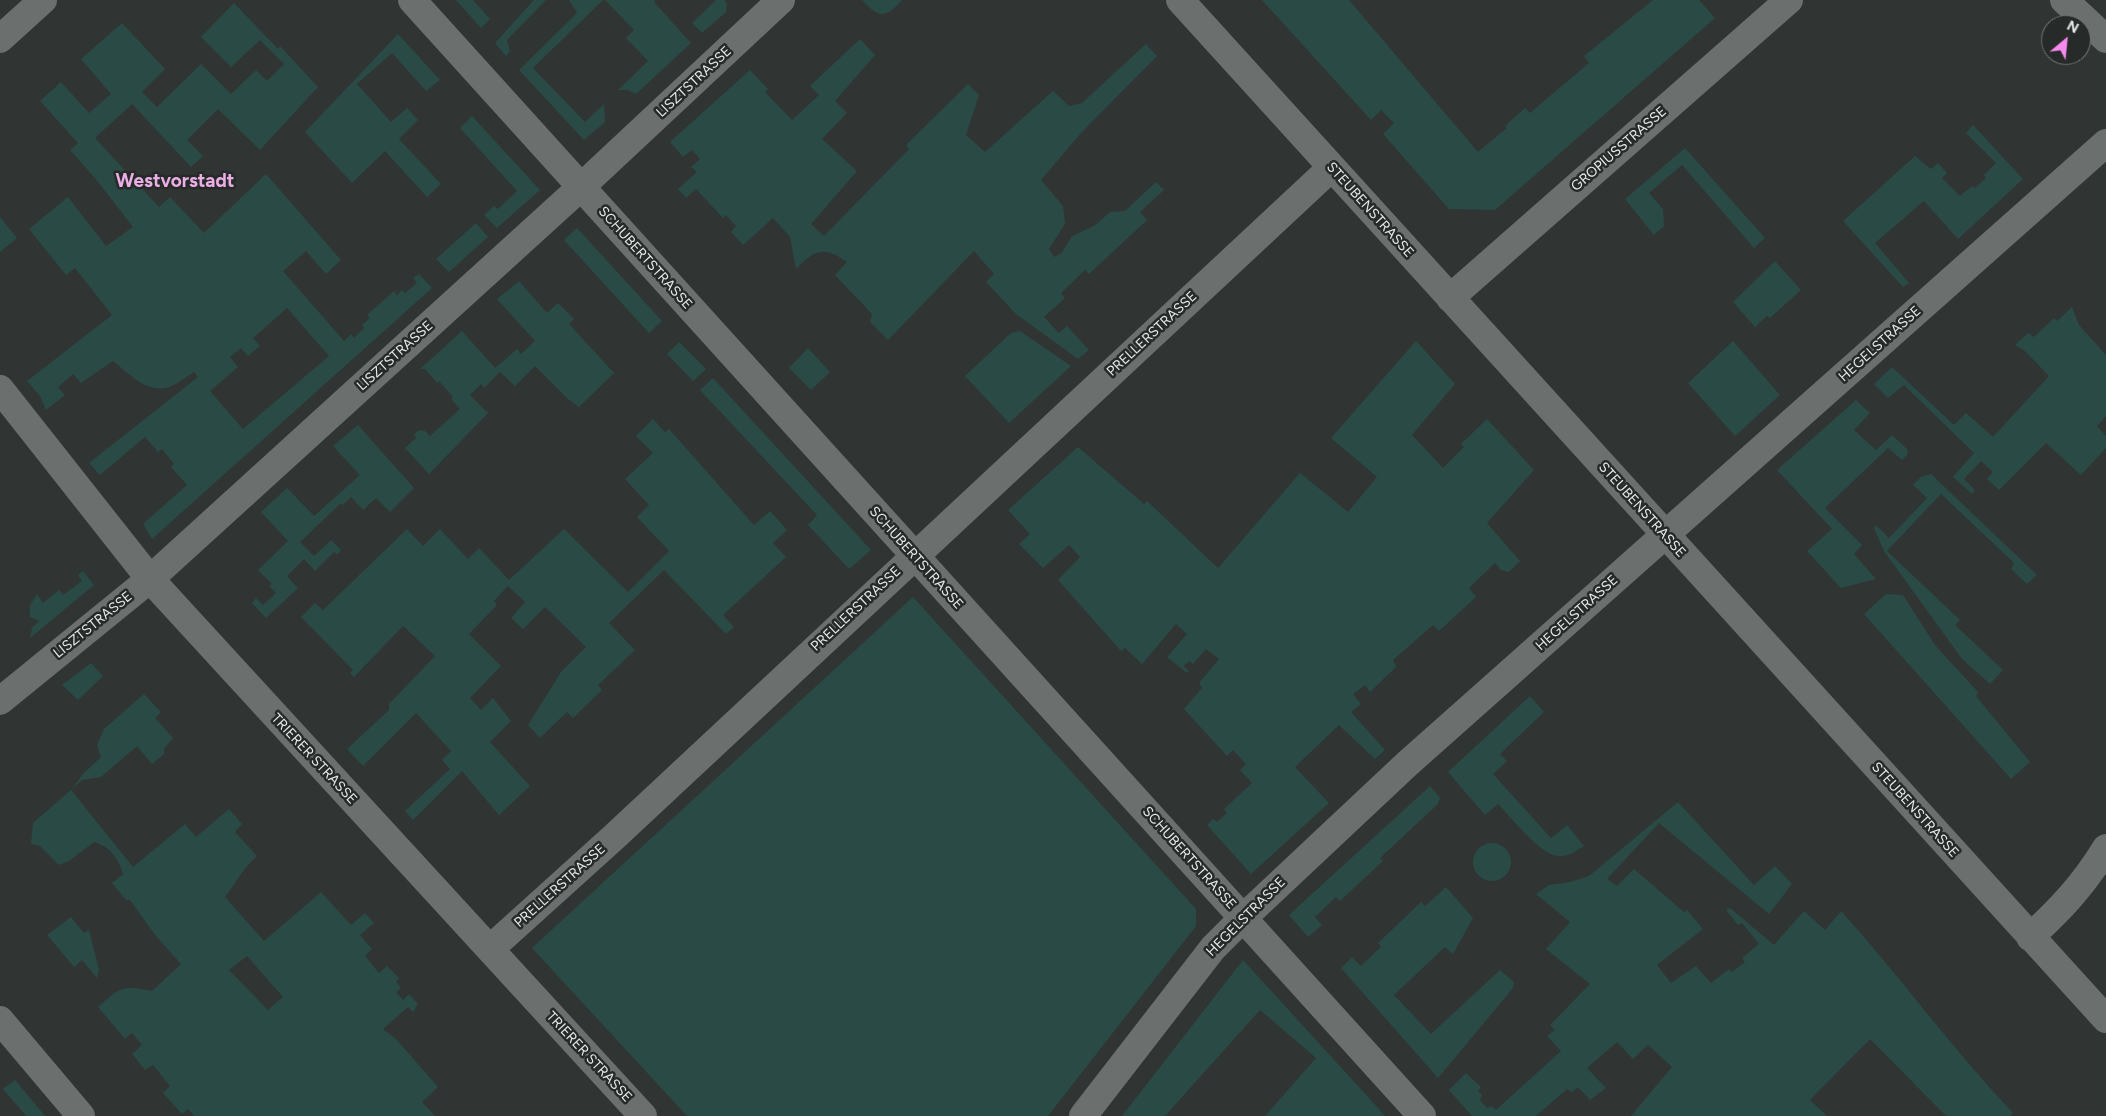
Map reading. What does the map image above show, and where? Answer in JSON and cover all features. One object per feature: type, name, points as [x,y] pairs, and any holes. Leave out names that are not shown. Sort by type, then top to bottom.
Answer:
[{"type":"street","points":[[0,39],[43,0]]},
{"type":"street","name":"SCHUBERTSTRASSE","points":[[412,0],[1422,1116]]},
{"type":"street","name":"LISZTSTRASSE","points":[[0,701],[150,578],[581,187],[781,0]]},
{"type":"street","name":"STEUBENSTRASSE","points":[[1180,0],[2106,1019]]},
{"type":"street","name":"GROPIUSSTRASSE","points":[[1450,298],[1789,0]]},
{"type":"street","points":[[2064,0],[2106,39]]},
{"type":"street","name":"HEGELSTRASSE","points":[[1082,1116],[1213,948],[1242,918],[1407,764],[2106,143]]},
{"type":"street","name":"PRELLERSTRASSE","points":[[490,949],[628,823],[1331,168]]},
{"type":"street","name":"TRIERER STRASSE","points":[[0,389],[150,578],[643,1116]]},
{"type":"street","points":[[2030,937],[2064,906],[2089,875],[2106,848]]},
{"type":"street","points":[[0,1020],[81,1116]]},
{"type":"green space","points":[[456,0],[473,0],[490,19],[481,28]]},
{"type":"green space","points":[[534,0],[546,0],[507,40],[510,51],[506,56],[495,43]]},
{"type":"green space","points":[[569,0],[603,0],[533,68],[585,122],[604,104],[605,122],[584,140],[519,70],[577,13]]},
{"type":"green space","points":[[605,0],[655,0],[654,2],[691,43],[636,94],[627,90],[618,90],[648,61],[626,38],[634,30]]},
{"type":"green space","points":[[716,0],[724,0],[727,3],[726,12],[702,33],[692,23]]},
{"type":"green space","points":[[862,0],[902,0],[891,11],[882,14],[873,10]]},
{"type":"green space","points":[[1262,0],[1349,0],[1478,152],[1507,128],[1505,126],[1525,108],[1530,113],[1589,63],[1584,56],[1653,0],[1699,0],[1715,18],[1495,210],[1449,209],[1383,134],[1394,123],[1381,110],[1371,120]]},
{"type":"green space","points":[[234,3],[278,49],[280,46],[318,87],[260,150],[218,109],[187,140],[203,156],[191,167],[132,104],[95,138],[159,207],[170,197],[204,233],[266,174],[341,260],[326,274],[306,251],[283,271],[344,341],[351,334],[354,338],[364,328],[362,325],[370,318],[367,315],[394,291],[397,295],[402,290],[405,293],[417,283],[413,278],[419,274],[432,288],[152,539],[143,524],[187,485],[171,467],[174,464],[162,449],[158,452],[145,437],[100,475],[89,463],[198,377],[194,372],[166,388],[151,387],[137,380],[113,361],[81,383],[73,374],[58,387],[65,395],[46,410],[40,396],[27,381],[112,315],[75,268],[66,275],[29,229],[68,197],[106,246],[133,227],[95,178],[70,150],[78,143],[40,101],[61,82],[89,113],[111,94],[81,59],[122,23],[165,69],[142,92],[157,107],[201,64],[231,94],[256,70],[267,81],[284,64],[260,40],[231,67],[201,37]],"holes":[[[287,308],[329,356],[243,429],[210,391],[238,367],[230,357],[241,348],[248,356],[260,346],[253,338]]]},
{"type":"green space","points":[[398,34],[440,80],[426,91],[392,53],[357,84],[391,122],[407,108],[418,120],[399,139],[441,184],[427,197],[385,151],[352,183],[305,132]]},
{"type":"green space","points":[[860,39],[875,55],[835,101],[847,113],[822,139],[857,171],[811,224],[824,236],[909,149],[906,145],[968,84],[979,95],[966,135],[985,152],[1053,91],[1069,106],[1082,103],[1146,44],[1157,56],[1081,133],[1041,180],[1063,206],[1065,224],[1049,249],[1054,257],[1062,253],[1072,236],[1094,226],[1110,212],[1125,211],[1156,182],[1164,190],[1140,212],[1147,220],[1089,274],[1085,270],[1061,293],[1065,298],[1044,317],[1059,333],[1067,326],[1089,350],[1078,359],[1016,314],[986,282],[994,274],[974,251],[888,340],[870,322],[872,314],[835,275],[847,262],[832,253],[820,252],[808,258],[796,269],[790,237],[773,218],[743,245],[731,232],[736,226],[726,215],[723,218],[696,189],[686,198],[678,189],[697,172],[691,167],[700,159],[692,150],[683,157],[670,142],[750,70],[768,89],[765,92],[792,120],[819,95],[810,86]]},
{"type":"green space","points":[[472,116],[540,190],[497,228],[484,215],[494,206],[498,209],[517,191],[460,128]]},
{"type":"green space","points":[[1973,125],[2023,179],[1958,239],[1924,201],[1875,243],[1909,283],[1903,287],[1843,221],[1915,156],[1931,169],[1938,163],[1947,173],[1942,178],[1960,196],[1972,186],[1975,188],[1986,178],[1984,175],[1996,163],[1966,133]]},
{"type":"green space","points":[[1685,148],[1765,238],[1754,248],[1682,165],[1649,193],[1663,209],[1664,226],[1654,235],[1625,199]]},
{"type":"green space","points":[[0,217],[17,238],[0,252]]},
{"type":"green space","points":[[476,223],[488,237],[449,272],[436,259]]},
{"type":"green space","points":[[577,228],[662,321],[649,333],[564,240]]},
{"type":"green space","points":[[1775,261],[1801,290],[1770,318],[1767,316],[1755,327],[1733,302]]},
{"type":"green space","points":[[519,281],[547,313],[558,303],[574,319],[569,324],[614,373],[579,407],[568,399],[535,366],[515,386],[500,372],[484,388],[481,384],[470,395],[488,413],[429,474],[405,448],[416,438],[414,435],[419,430],[425,431],[430,436],[460,409],[451,399],[453,397],[439,381],[437,383],[425,369],[420,369],[462,331],[495,368],[517,349],[521,354],[535,341],[497,299]]},
{"type":"green space","points":[[2072,307],[2079,325],[2106,355],[2106,416],[2097,426],[2106,436],[2106,448],[2081,475],[2046,443],[1999,490],[1987,479],[1993,472],[1981,461],[1964,479],[1975,490],[1972,494],[1953,477],[1974,453],[1904,385],[1888,398],[1874,384],[1892,367],[1954,425],[1966,413],[1993,437],[2049,376],[2024,350],[2015,345],[2028,333],[2034,337],[2054,318],[2057,321]]},
{"type":"green space","points":[[1020,331],[1071,366],[1009,423],[965,376],[1011,333]]},
{"type":"green space","points":[[1416,341],[1455,384],[1412,435],[1443,468],[1464,447],[1461,444],[1487,419],[1534,470],[1487,523],[1520,561],[1509,572],[1501,570],[1495,563],[1469,588],[1476,597],[1439,631],[1433,625],[1393,660],[1396,667],[1370,692],[1365,685],[1353,694],[1361,704],[1351,712],[1385,750],[1375,759],[1339,725],[1295,767],[1329,803],[1251,874],[1207,825],[1213,819],[1217,822],[1227,813],[1224,809],[1252,783],[1240,770],[1246,764],[1233,750],[1227,756],[1184,709],[1202,688],[1199,683],[1219,659],[1206,649],[1193,664],[1189,661],[1184,666],[1189,671],[1187,673],[1167,657],[1187,634],[1176,624],[1142,664],[1125,648],[1121,651],[1058,580],[1080,557],[1069,545],[1043,568],[1019,544],[1030,534],[1008,510],[1078,447],[1144,504],[1147,501],[1218,568],[1300,473],[1348,512],[1377,477],[1331,438]]},
{"type":"green space","points":[[1733,341],[1780,395],[1735,436],[1688,383]]},
{"type":"green space","points":[[679,342],[706,369],[693,381],[667,354]]},
{"type":"green space","points":[[808,348],[830,372],[811,390],[789,368]]},
{"type":"green space","points":[[713,378],[871,550],[849,569],[808,525],[817,515],[700,390]]},
{"type":"green space","points":[[1856,400],[1870,413],[1854,430],[1876,450],[1892,435],[1907,449],[1908,454],[1902,460],[1888,448],[1825,508],[1862,545],[1854,554],[1876,579],[1841,588],[1807,551],[1832,529],[1777,470]]},
{"type":"green space","points":[[653,419],[665,432],[669,429],[754,525],[770,511],[787,530],[773,543],[786,557],[723,615],[734,627],[726,634],[664,570],[609,623],[635,650],[598,685],[602,690],[573,718],[567,712],[540,738],[528,725],[561,672],[586,647],[545,607],[523,629],[511,618],[525,602],[508,586],[494,601],[497,605],[469,634],[501,666],[470,698],[481,710],[493,698],[511,721],[490,742],[530,786],[499,815],[462,771],[413,820],[405,811],[450,769],[442,760],[451,751],[416,713],[363,766],[347,749],[389,710],[389,704],[435,656],[403,626],[354,677],[350,673],[353,670],[301,617],[315,603],[323,610],[407,529],[423,546],[440,529],[468,559],[479,548],[509,580],[564,529],[628,592],[669,551],[637,517],[649,505],[625,479],[653,453],[636,436]]},
{"type":"green space","points":[[358,425],[414,488],[390,512],[376,498],[363,510],[351,497],[343,505],[341,503],[300,542],[314,556],[331,540],[341,550],[338,554],[334,552],[315,571],[304,559],[287,576],[298,588],[266,618],[252,603],[256,598],[263,605],[276,593],[269,586],[272,584],[258,570],[288,541],[261,512],[287,488],[314,516],[360,475],[333,446]]},
{"type":"green space","points":[[1931,474],[2037,575],[2027,584],[2011,569],[2014,563],[1941,494],[1887,551],[1960,620],[1955,625],[2003,670],[1990,684],[1962,659],[1884,551],[1874,528],[1876,525],[1889,538],[1927,498],[1913,485],[1921,477]]},
{"type":"green space","points":[[83,571],[94,585],[30,638],[32,628],[39,621],[30,617],[30,605],[37,594],[43,603],[59,590],[63,595],[82,581],[78,575]]},
{"type":"green space","points":[[1886,594],[1903,595],[1935,645],[1978,692],[1976,696],[2030,762],[2011,779],[1864,614]]},
{"type":"green space","points":[[913,597],[1196,909],[1196,926],[1048,1116],[687,1116],[532,948]]},
{"type":"green space","points":[[91,663],[103,676],[78,700],[62,685]]},
{"type":"green space","points":[[144,694],[161,712],[155,718],[173,738],[164,749],[164,754],[152,764],[137,746],[101,777],[82,780],[71,790],[83,774],[101,757],[97,745],[104,729]]},
{"type":"green space","points":[[1530,696],[1544,712],[1500,754],[1507,761],[1493,774],[1551,838],[1567,825],[1584,846],[1565,856],[1551,854],[1543,849],[1498,804],[1485,815],[1448,772]]},
{"type":"green space","points":[[1430,786],[1440,798],[1438,804],[1380,858],[1383,861],[1340,901],[1336,897],[1315,917],[1322,925],[1308,937],[1289,915]]},
{"type":"green space","points":[[71,790],[133,867],[185,824],[196,837],[229,809],[242,824],[235,832],[257,856],[225,897],[264,941],[321,892],[351,925],[365,913],[374,923],[360,935],[372,949],[365,956],[379,973],[387,966],[399,978],[396,981],[401,988],[396,992],[403,1000],[409,994],[418,1004],[413,1012],[408,1007],[383,1029],[396,1039],[438,1087],[422,1102],[435,1116],[194,1116],[188,1109],[182,1114],[163,1093],[170,1086],[153,1065],[145,1070],[132,1054],[142,1045],[132,1033],[125,1039],[98,1007],[122,989],[134,988],[152,991],[181,964],[155,935],[130,900],[126,900],[112,883],[123,874],[119,863],[109,850],[94,842],[69,861],[59,865],[40,846],[31,844],[33,823]],"holes":[[[247,956],[283,997],[268,1010],[229,970]]]},
{"type":"green space","points":[[1678,802],[1754,885],[1775,866],[1792,884],[1769,914],[1659,823],[1607,879],[1617,886],[1634,869],[1684,912],[1687,910],[1703,929],[1657,965],[1671,983],[1696,966],[1711,983],[1729,969],[1732,972],[1745,962],[1742,958],[1759,944],[1742,923],[1738,925],[1726,910],[1730,908],[1774,945],[1804,911],[1825,930],[1841,911],[1969,1064],[2013,1113],[2010,1116],[1946,1116],[1870,1039],[1810,1100],[1827,1116],[1631,1116],[1672,1067],[1648,1045],[1633,1059],[1617,1042],[1587,1068],[1606,1088],[1590,1100],[1578,1087],[1572,1092],[1567,1089],[1536,1116],[1472,1116],[1449,1090],[1466,1073],[1481,1087],[1478,1091],[1482,1095],[1480,1100],[1487,1108],[1492,1106],[1496,1110],[1561,1051],[1547,1036],[1555,1030],[1550,1025],[1590,984],[1546,949],[1570,922],[1536,894],[1549,885],[1570,882],[1589,876]]},
{"type":"green space","points":[[1492,843],[1506,848],[1511,862],[1506,876],[1492,881],[1478,876],[1473,862],[1478,848]]},
{"type":"green space","points":[[1446,887],[1473,918],[1453,954],[1445,947],[1394,995],[1431,1034],[1500,970],[1514,982],[1513,988],[1438,1078],[1341,968],[1352,957],[1361,966],[1381,947],[1378,943],[1421,902],[1425,906]]},
{"type":"green space","points":[[71,917],[84,933],[89,930],[99,970],[97,978],[82,960],[74,967],[47,935]]},
{"type":"green space","points":[[1243,960],[1385,1116],[1265,1116],[1316,1058],[1260,1010],[1165,1116],[1122,1116]]},
{"type":"green space","points":[[15,1080],[45,1116],[26,1116],[3,1089]]},
{"type":"district","name":"Westvorstadt","points":[[175,181]]}]
